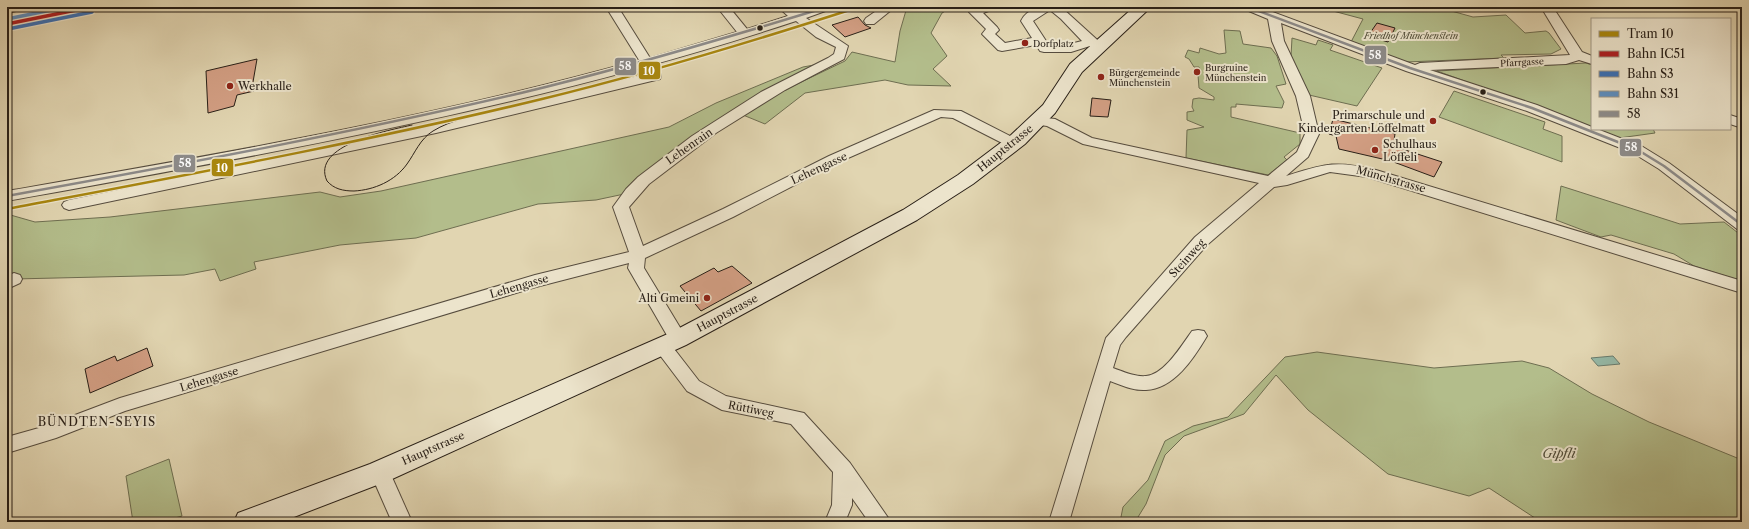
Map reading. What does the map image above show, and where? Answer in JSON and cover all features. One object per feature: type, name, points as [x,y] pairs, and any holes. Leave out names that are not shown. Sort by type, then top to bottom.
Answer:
[{"type":"main road","name":"Hauptstrasse","points":[[248,522],[380,472],[670,342],[910,215],[971,176],[1038,121],[1056,100],[1070,73],[1095,45],[1143,7]]},
{"type":"street","points":[[7,10],[21,7]]},
{"type":"street","points":[[612,7],[647,63]]},
{"type":"street","points":[[723,7],[745,35]]},
{"type":"street","points":[[784,7],[799,17]]},
{"type":"street","points":[[7,196],[337,134],[498,100],[647,63],[745,35],[827,7]]},
{"type":"street","points":[[870,21],[889,7]]},
{"type":"street","points":[[990,7],[975,12],[987,22],[992,30],[988,34],[1002,47],[1039,41]]},
{"type":"street","points":[[1048,7],[1029,17],[1027,21],[1044,48],[1071,48],[1095,45]]},
{"type":"street","points":[[1053,7],[1062,12],[1095,45]]},
{"type":"street","points":[[1248,7],[1410,68],[1532,108],[1638,150],[1664,166],[1742,225]]},
{"type":"street","points":[[1550,7],[1550,12],[1577,55],[1591,60]]},
{"type":"street","name":"Lehenrain","points":[[670,342],[636,268],[638,255],[621,207],[629,193],[644,178],[696,140],[768,94],[825,66],[840,56],[842,46],[820,34],[799,17]]},
{"type":"street","name":"Steinweg","points":[[1059,522],[1112,343],[1120,332],[1201,241],[1303,154],[1312,134],[1303,96],[1278,41],[1274,18]]},
{"type":"street","name":"Pfarrgasse","points":[[1410,68],[1566,60],[1574,58],[1577,55]]},
{"type":"street","points":[[69,205],[433,131],[580,96],[655,76]]},
{"type":"street","name":"Lehengasse","points":[[7,445],[49,433],[120,406],[309,348],[535,281],[638,255],[728,213],[834,159],[939,113],[956,114],[1013,143]]},
{"type":"street","points":[[1731,119],[1742,124]]},
{"type":"street","name":"Münchstrasse","points":[[1038,121],[1050,122],[1088,142],[1170,157],[1261,179],[1270,183],[1292,179],[1328,168],[1352,168],[1397,180],[1742,287]]},
{"type":"street","points":[[1103,372],[1136,382],[1146,383],[1160,380],[1166,375],[1198,336]]},
{"type":"street","name":"Rüttiweg","points":[[670,342],[693,386],[722,403],[796,418],[843,469],[881,522]]},
{"type":"street","points":[[835,522],[842,505],[843,469]]},
{"type":"street","points":[[380,472],[402,522]]},
{"type":"green space","points":[[907,7],[952,7],[942,13],[931,33],[947,56],[933,69],[951,86],[908,85],[885,80],[805,93],[765,124],[743,115],[770,97],[845,61],[852,52],[895,62],[900,31]]},
{"type":"green space","name":"Friedhof Münchenstein","points":[[1318,7],[1437,7],[1473,17],[1506,15],[1525,33],[1546,31],[1561,49],[1551,54],[1501,55],[1504,58],[1406,62],[1351,42],[1363,19]]},
{"type":"green space","points":[[1224,30],[1240,31],[1243,44],[1271,48],[1277,56],[1286,84],[1276,86],[1284,102],[1282,108],[1236,104],[1236,107],[1231,107],[1231,117],[1300,133],[1300,144],[1284,157],[1287,160],[1268,175],[1186,158],[1187,130],[1204,127],[1187,120],[1187,112],[1194,111],[1192,107],[1193,99],[1199,98],[1214,100],[1214,97],[1199,88],[1199,67],[1194,67],[1189,59],[1185,57],[1188,50],[1199,53],[1200,48],[1219,54],[1226,53]]},
{"type":"green space","points":[[1292,38],[1316,45],[1318,40],[1333,45],[1330,50],[1382,68],[1357,106],[1309,95],[1291,56]]},
{"type":"green space","name":"Friedhof Münchenstein","points":[[1586,63],[1591,65],[1591,127],[1437,71]]},
{"type":"green space","points":[[814,65],[629,193],[596,200],[538,204],[416,238],[340,245],[254,262],[256,269],[220,281],[215,269],[184,275],[7,278],[7,214],[35,222],[110,217],[320,192],[340,197],[381,191],[669,127],[716,103],[803,67]]},
{"type":"green space","points":[[1454,91],[1545,122],[1543,129],[1562,136],[1562,162],[1439,117]]},
{"type":"green space","points":[[1599,130],[1654,130],[1655,133],[1619,138]]},
{"type":"green space","points":[[1561,186],[1680,224],[1724,222],[1742,236],[1742,281],[1694,266],[1674,254],[1611,235],[1601,237],[1556,220]]},
{"type":"green space","name":"Gipfli","points":[[1317,352],[1434,368],[1522,361],[1549,368],[1592,394],[1649,422],[1742,460],[1742,522],[1541,522],[1489,488],[1469,496],[1388,474],[1308,410],[1276,375],[1244,414],[1184,436],[1165,455],[1146,504],[1135,522],[1120,522],[1123,507],[1148,480],[1165,441],[1193,426],[1228,417],[1285,357]]},
{"type":"green space","points":[[169,459],[182,516],[161,522],[133,522],[126,476]]},
{"type":"shaded area","points":[[1613,356],[1620,364],[1598,366],[1591,358]]},
{"type":"building","points":[[858,17],[865,25],[871,28],[845,37],[832,25]]},
{"type":"building","points":[[1377,23],[1395,28],[1388,42],[1368,36]]},
{"type":"building","name":"Werkhalle","points":[[257,59],[253,82],[254,91],[237,95],[234,106],[208,113],[206,71]]},
{"type":"building","points":[[1092,98],[1111,100],[1108,117],[1090,116]]},
{"type":"building","name":"Schulhaus Löffeli","points":[[1333,119],[1395,134],[1393,146],[1442,162],[1434,177],[1391,161],[1339,149],[1336,136],[1329,134]]},
{"type":"building","name":"Alti Gmeini","points":[[732,266],[752,283],[701,311],[680,286],[714,268],[718,272]]},
{"type":"building","points":[[147,348],[153,366],[90,393],[85,369],[115,356],[117,361]]},
{"type":"tram line","name":"10","points":[[7,209],[208,171],[476,115],[542,99],[701,56],[859,7]]},
{"type":"tram line","points":[[412,125],[371,135],[355,141],[341,149],[330,158],[325,168],[327,181],[336,188],[346,191],[369,189],[384,184],[402,170],[428,134],[455,121],[493,111]]},
{"type":"rail line","name":"S31","points":[[7,19],[66,7]]},
{"type":"rail line","name":"IC51","points":[[7,24],[91,7]]},
{"type":"rail line","name":"S3","points":[[8,29],[92,12]]},
{"type":"transit line","name":"58","points":[[7,196],[214,158],[421,116],[625,67],[827,7]]},
{"type":"transit line","name":"58","points":[[1248,7],[1410,68],[1532,108],[1638,150],[1664,166],[1742,225]]},
{"type":"place","name":"Dorfplatz","points":[[1025,43]]},
{"type":"place","name":"Burgruine Münchenstein","points":[[1197,72]]},
{"type":"place","name":"Bürgergemeinde Münchenstein","points":[[1101,77]]},
{"type":"place","name":"Werkhalle","points":[[230,86]]},
{"type":"place","name":"Primarschule und Kindergarten Löffelmatt","points":[[1433,121]]},
{"type":"place","name":"Schulhaus Löffeli","points":[[1375,150]]},
{"type":"place","name":"Alti Gmeini","points":[[707,298]]},
{"type":"district","name":"BÜNDTEN-SEYIS","points":[[97,421]]}]
